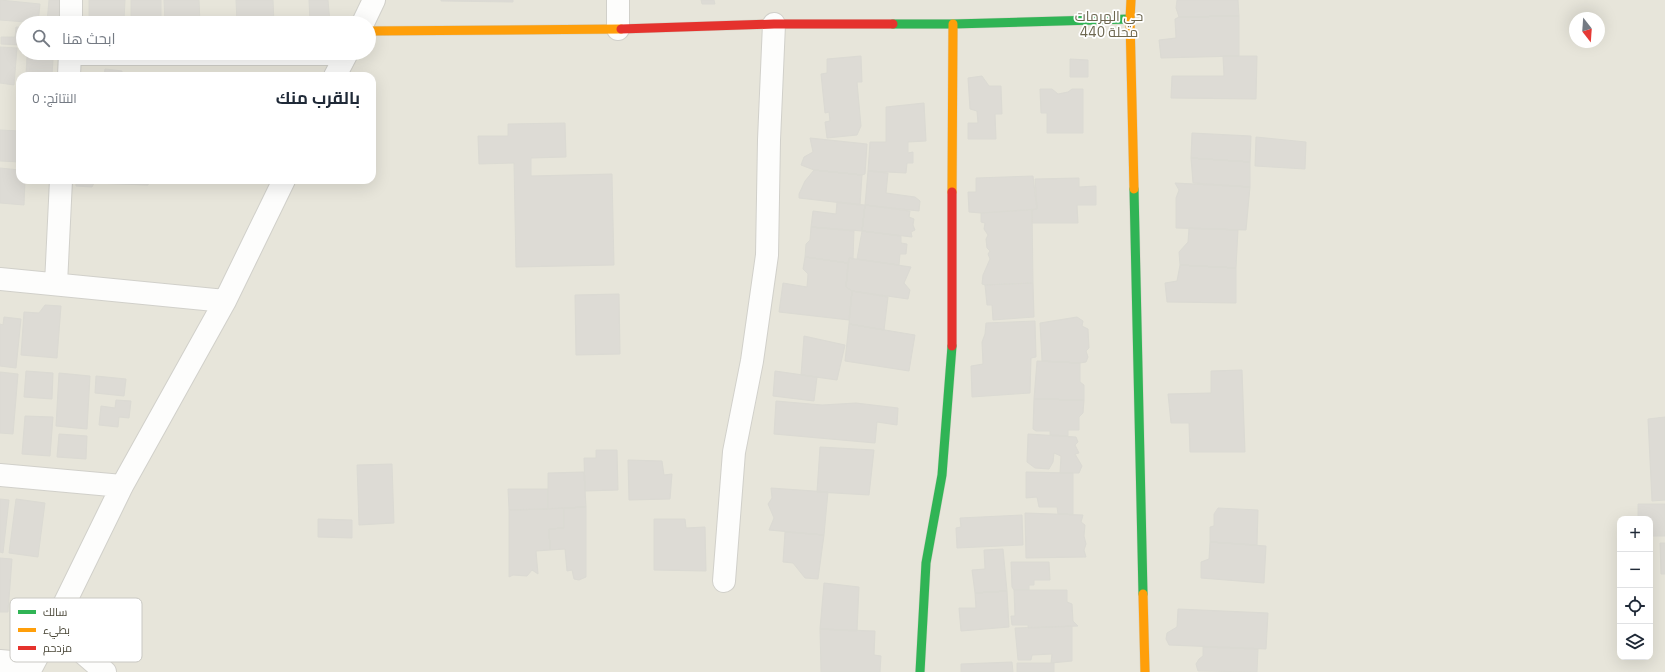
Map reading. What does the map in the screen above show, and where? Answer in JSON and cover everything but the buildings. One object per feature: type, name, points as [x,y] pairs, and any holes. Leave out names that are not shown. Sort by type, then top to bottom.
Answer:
[{"type":"street","points":[[71,0],[71,16]]},
{"type":"street","points":[[366,16],[374,0]]},
{"type":"street","points":[[618,0],[618,29]]},
{"type":"street","points":[[1131,0],[1130,19],[1145,672]]},
{"type":"street","points":[[376,31],[618,29],[774,24],[953,24],[1130,19]]},
{"type":"street","points":[[724,581],[734,452],[752,361],[767,254],[769,140],[774,24]]},
{"type":"street","points":[[920,672],[926,564],[942,475],[952,342],[953,24]]},
{"type":"street","points":[[69,72],[70,60]]},
{"type":"street","points":[[337,72],[343,60]]},
{"type":"street","points":[[56,284],[61,184]]},
{"type":"street","points":[[67,598],[122,486],[225,301],[282,184]]},
{"type":"street","points":[[0,279],[225,301]]},
{"type":"street","points":[[0,474],[122,486]]},
{"type":"street","points":[[0,661],[31,668]]},
{"type":"street","points":[[93,662],[104,672]]},
{"type":"shaded area","points":[[0,0],[1665,0],[1665,672],[0,672]]},
{"type":"traffic: fast","points":[[893,24],[953,24],[1130,19]]},
{"type":"traffic: fast","points":[[1134,189],[1143,594]]},
{"type":"traffic: fast","points":[[920,672],[926,563],[942,475],[952,346]]},
{"type":"traffic: slow","points":[[1131,0],[1130,19],[1134,189]]},
{"type":"traffic: slow","points":[[952,192],[953,24]]},
{"type":"traffic: slow","points":[[376,31],[621,29]]},
{"type":"traffic: slow","points":[[1143,594],[1145,672]]},
{"type":"traffic: jam","points":[[621,29],[774,24],[893,24]]},
{"type":"traffic: jam","points":[[952,192],[952,346]]},
{"type":"district","name":"حي الهرمات محلة 440","points":[[1109,24]]}]
